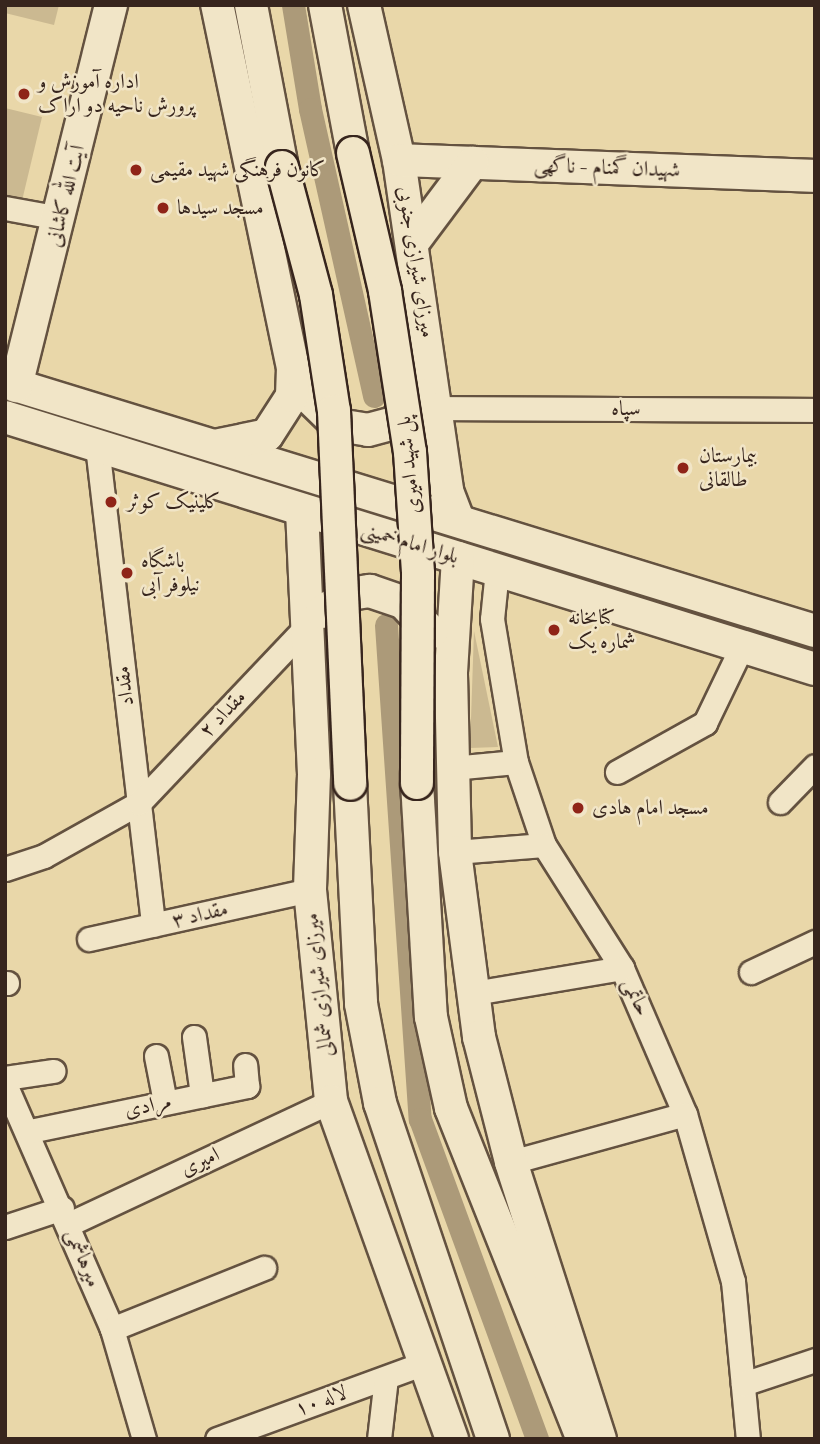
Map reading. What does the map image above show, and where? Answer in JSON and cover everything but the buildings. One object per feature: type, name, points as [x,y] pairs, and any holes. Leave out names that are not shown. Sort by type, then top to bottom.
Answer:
[{"type":"main road","name":"آیت الله کاشانی","points":[[10,384],[18,339],[60,218],[111,5]]},
{"type":"main road","points":[[209,447],[267,435],[292,397],[293,368],[217,5]]},
{"type":"main road","name":"میرزای شیرازی شمالی","points":[[251,5],[282,167],[316,295],[334,411],[361,1004],[380,1103],[493,1439]]},
{"type":"main road","name":"پل شهید امیری","points":[[325,5],[353,153],[385,291],[410,452],[418,573],[417,783],[431,1017],[451,1108],[583,1439]]},
{"type":"main road","name":"میرزای شیرازی جنوبی","points":[[364,5],[399,160],[433,364],[442,450],[458,520]]},
{"type":"main road","name":"شهیدان گمنام - ناگهی","points":[[399,160],[815,176]]},
{"type":"main road","points":[[413,242],[472,163]]},
{"type":"main road","points":[[293,368],[323,415],[368,430],[394,423],[415,405],[433,364]]},
{"type":"main road","name":"بلوار امام خمینی","points":[[10,384],[815,631]]},
{"type":"main road","name":"بلوار امام خمینی","points":[[5,417],[815,669]]},
{"type":"main road","points":[[353,526],[400,504],[442,450]]},
{"type":"main road","name":"میرزای شیرازی شمالی","points":[[302,510],[314,774],[310,890],[331,1101],[452,1439]]},
{"type":"main road","points":[[458,558],[451,674],[455,852],[487,1077],[511,1162],[600,1439]]},
{"type":"main road","points":[[308,625],[350,594],[392,597],[428,627],[451,674]]},
{"type":"street","points":[[5,208],[60,218]]},
{"type":"street","name":"سپاه","points":[[437,408],[815,410]]},
{"type":"street","name":"مقداد","points":[[97,446],[153,925]]},
{"type":"street","name":"حاتمی","points":[[497,570],[492,619],[516,762],[544,845],[622,968],[685,1114],[723,1234],[748,1439]]},
{"type":"street","name":"مقداد ۲","points":[[5,869],[44,856],[139,803],[308,625]]},
{"type":"street","points":[[617,772],[705,723],[742,646]]},
{"type":"street","points":[[452,768],[516,762]]},
{"type":"street","points":[[780,802],[815,766]]},
{"type":"street","points":[[455,852],[544,845]]},
{"type":"street","name":"مقداد ۳","points":[[89,940],[310,890]]},
{"type":"street","points":[[751,972],[815,942]]},
{"type":"street","points":[[474,993],[622,968]]},
{"type":"street","points":[[194,1037],[202,1095]]},
{"type":"street","points":[[156,1056],[165,1102]]},
{"type":"street","name":"مرادی","points":[[30,1130],[247,1086],[245,1065]]},
{"type":"street","points":[[5,1078],[53,1071]]},
{"type":"street","name":"میرهاشمی","points":[[5,1084],[30,1130],[111,1329],[144,1439]]},
{"type":"street","name":"امیری","points":[[5,1227],[65,1216],[331,1101]]},
{"type":"street","points":[[511,1162],[685,1114]]},
{"type":"street","points":[[111,1329],[264,1268]]},
{"type":"street","points":[[743,1384],[815,1360]]},
{"type":"street","name":"لاله ۱۰","points":[[217,1439],[425,1363]]},
{"type":"street","points":[[379,1439],[386,1378]]},
{"type":"shaded area","points":[[5,5],[59,5],[54,25],[5,13]]},
{"type":"shaded area","points":[[5,108],[42,117],[20,209],[5,205]]},
{"type":"shaded area","points":[[474,631],[498,747],[470,748]]},
{"type":"waterway","points":[[293,5],[310,109],[374,396]]},
{"type":"waterway","points":[[386,625],[420,1119],[537,1439]]},
{"type":"place","name":"اداره آموزش و پرورش ناحیه دو اراک","points":[[24,94]]},
{"type":"place","name":"کانون فرهنگی شهید مقیمی","points":[[136,170]]},
{"type":"place","name":"مسجد سیدها","points":[[163,208]]},
{"type":"place","name":"بیمارستان طالقانی","points":[[683,468]]},
{"type":"place","name":"کلینیک کوثر","points":[[111,502]]},
{"type":"place","name":"باشگاه نیلوفر آبی","points":[[127,573]]},
{"type":"place","name":"کتابخانه شماره یک","points":[[554,630]]},
{"type":"place","name":"مسجد امام هادی","points":[[578,808]]}]
